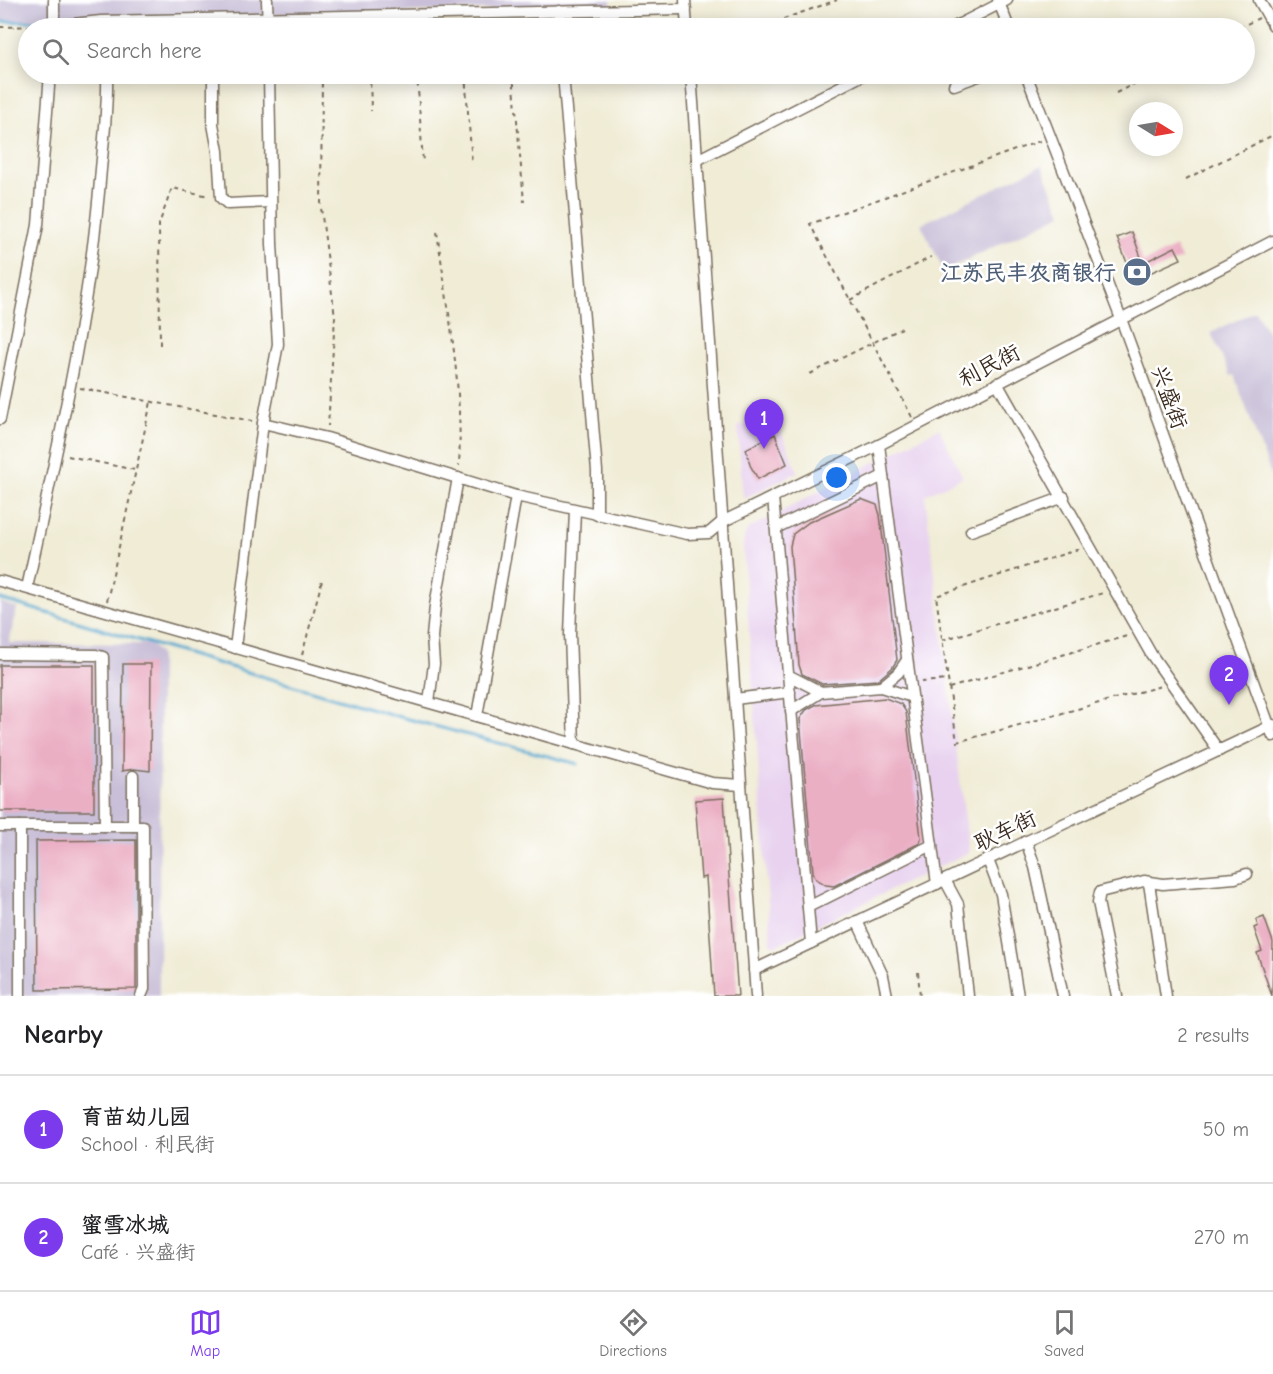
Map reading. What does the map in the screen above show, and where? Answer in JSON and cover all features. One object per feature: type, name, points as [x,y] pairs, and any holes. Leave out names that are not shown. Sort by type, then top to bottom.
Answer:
[{"type":"street","points":[[54,0],[54,18]]},
{"type":"street","points":[[267,0],[268,18]]},
{"type":"street","points":[[1259,0],[1273,25]]},
{"type":"street","points":[[971,18],[1002,1],[1006,18]]},
{"type":"street","points":[[389,18],[686,4]]},
{"type":"street","points":[[559,11],[559,18]]},
{"type":"street","points":[[0,419],[38,225],[49,84]]},
{"type":"street","points":[[27,588],[70,386],[98,214],[107,84]]},
{"type":"street","points":[[213,84],[213,123],[218,151],[221,198],[228,204],[271,202]]},
{"type":"street","points":[[235,648],[263,423],[278,344],[271,202],[269,84]]},
{"type":"street","points":[[564,84],[597,471],[597,514]]},
{"type":"street","points":[[692,84],[756,996]]},
{"type":"street","points":[[697,160],[845,84]]},
{"type":"street","name":"兴盛街","points":[[1030,84],[1272,729]]},
{"type":"street","name":"利民街","points":[[263,423],[327,438],[516,496],[687,534],[709,533],[722,522],[879,445],[1273,241]]},
{"type":"street","points":[[998,383],[1139,633],[1219,751]]},
{"type":"street","points":[[879,445],[932,845],[941,882],[958,904],[968,996]]},
{"type":"street","points":[[776,528],[883,476]]},
{"type":"street","points":[[429,702],[434,664],[432,637],[435,606],[458,478]]},
{"type":"street","points":[[477,716],[516,496]]},
{"type":"street","points":[[773,497],[811,943]]},
{"type":"street","points":[[971,531],[1064,497]]},
{"type":"street","points":[[574,744],[570,634],[575,510]]},
{"type":"street","points":[[0,580],[712,783],[741,785]]},
{"type":"street","points":[[0,654],[103,657],[105,826]]},
{"type":"street","points":[[881,687],[898,673],[907,660]]},
{"type":"street","points":[[788,675],[821,692]]},
{"type":"street","points":[[791,711],[821,692],[881,687],[912,697]]},
{"type":"street","points":[[735,699],[790,692]]},
{"type":"street","name":"耿车街","points":[[754,970],[1219,751],[1272,729]]},
{"type":"street","points":[[133,776],[133,826]]},
{"type":"street","points":[[0,826],[143,826],[144,989],[141,996]]},
{"type":"street","points":[[20,826],[20,996]]},
{"type":"street","points":[[1026,842],[1035,867],[1064,996]]},
{"type":"street","points":[[808,907],[932,845]]},
{"type":"street","points":[[988,860],[1001,894],[1018,996]]},
{"type":"street","points":[[1117,996],[1098,897],[1100,892],[1144,881],[1149,883],[1235,878],[1247,874]]},
{"type":"street","points":[[1149,883],[1167,996]]},
{"type":"street","points":[[857,921],[883,976],[887,996]]},
{"type":"path","points":[[786,18],[835,0]]},
{"type":"path","points":[[1255,20],[1266,14]]},
{"type":"path","points":[[0,27],[18,27]]},
{"type":"path","points":[[322,84],[321,208],[335,317],[327,438]]},
{"type":"path","points":[[370,84],[371,111]]},
{"type":"path","points":[[418,84],[423,163]]},
{"type":"path","points":[[466,84],[472,163]]},
{"type":"path","points":[[514,84],[524,202]]},
{"type":"path","points":[[1116,93],[1134,84]]},
{"type":"path","points":[[1186,179],[1273,135]]},
{"type":"path","points":[[916,425],[810,224],[1051,137]]},
{"type":"path","points":[[160,345],[159,224],[172,188],[221,198]]},
{"type":"path","points":[[437,232],[453,339],[460,440],[458,478]]},
{"type":"path","points":[[850,300],[931,257]]},
{"type":"path","points":[[810,374],[902,328]]},
{"type":"path","points":[[70,386],[263,423]]},
{"type":"path","points":[[105,610],[151,402]]},
{"type":"path","points":[[56,453],[135,470]]},
{"type":"path","points":[[1090,545],[936,596],[957,742],[1171,683]]},
{"type":"path","points":[[300,666],[323,577]]},
{"type":"path","points":[[942,640],[1114,589]]},
{"type":"path","points":[[949,688],[1139,633]]},
{"type":"path","points":[[911,683],[948,680]]},
{"type":"path","points":[[918,972],[920,996]]},
{"type":"shaded area","points":[[0,0],[611,0],[611,7],[131,18],[18,18],[18,21],[0,21]]},
{"type":"shaded area","points":[[1042,165],[1062,214],[944,271],[921,224]]},
{"type":"shaded area","points":[[1255,311],[1273,341],[1273,480],[1234,375],[1231,376],[1211,333]]},
{"type":"shaded area","points":[[776,419],[798,472],[743,499],[738,426]]},
{"type":"shaded area","points":[[939,428],[963,477],[925,495],[969,852],[775,946],[771,943],[743,546],[745,534],[748,529]]},
{"type":"shaded area","points":[[0,602],[17,608],[9,643],[151,644],[160,655],[159,996],[0,996]]},
{"type":"building","points":[[1132,232],[1143,263],[1175,247],[1181,259],[1134,280],[1117,238]]},
{"type":"building","points":[[775,434],[787,464],[758,479],[750,465],[746,449]]},
{"type":"building","points":[[861,499],[877,505],[880,515],[897,660],[892,668],[878,680],[822,684],[802,674],[799,665],[790,546],[793,534],[809,522]]},
{"type":"building","points":[[123,664],[151,664],[150,771],[134,769],[122,771]]},
{"type":"building","points":[[0,665],[94,665],[94,811],[0,811]]},
{"type":"building","points":[[885,698],[901,704],[906,712],[920,843],[834,886],[826,885],[816,879],[813,872],[800,719],[806,710],[815,705]]},
{"type":"building","points":[[724,798],[738,996],[714,996],[706,877],[701,878],[695,800]]},
{"type":"building","points":[[136,840],[136,989],[37,990],[36,841]]},
{"type":"building","points":[[1264,917],[1273,942],[1272,996],[1257,953],[1262,951],[1254,928],[1258,926],[1256,920]]},
{"type":"waterway","points":[[0,22],[18,22]]},
{"type":"waterway","points":[[0,599],[393,715],[578,764]]},
{"type":"place","name":"江苏民丰农商银行","points":[[1137,272]]},
{"type":"place","name":"育苗幼儿园","points":[[764,449]]},
{"type":"place","name":"蜜雪冰城","points":[[1229,705]]}]
